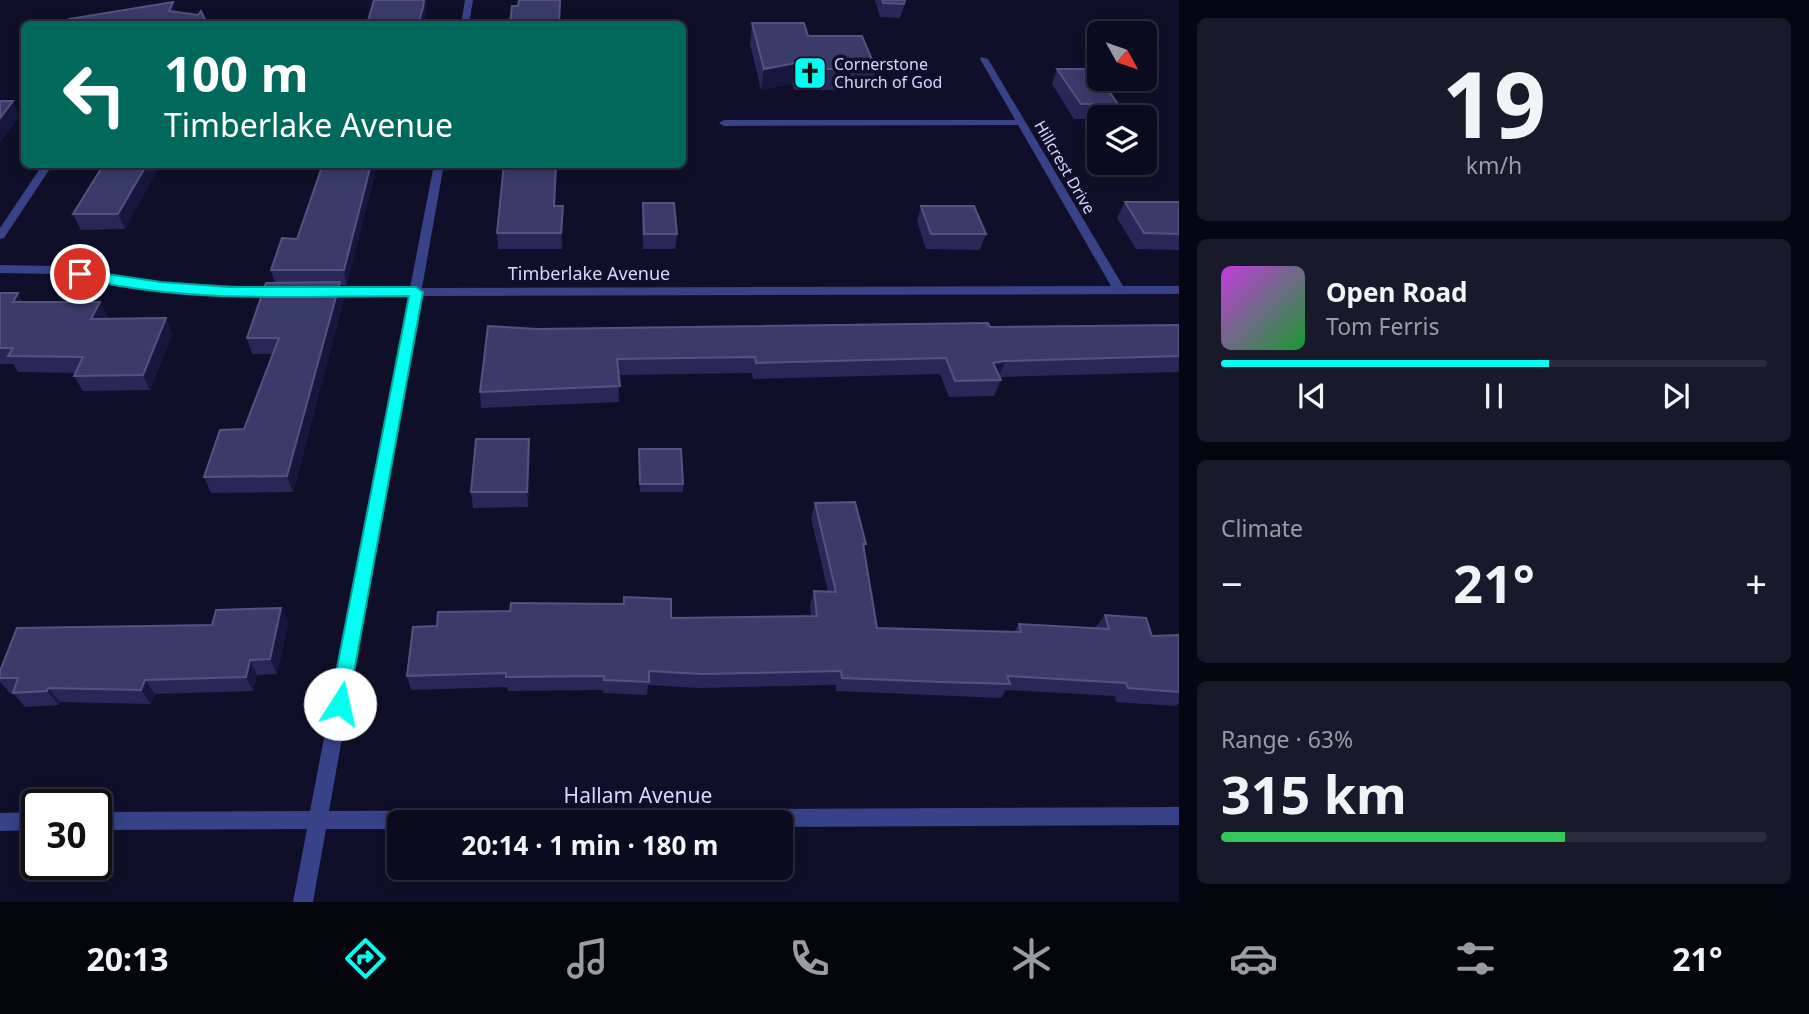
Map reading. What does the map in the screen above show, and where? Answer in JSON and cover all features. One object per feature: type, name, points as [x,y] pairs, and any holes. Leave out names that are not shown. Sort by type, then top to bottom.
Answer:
[{"type":"street","points":[[466,21],[469,0]]},
{"type":"street","name":"Hillcrest Drive","points":[[984,59],[1119,290]]},
{"type":"street","points":[[724,122],[1021,123]]},
{"type":"street","points":[[0,236],[45,168]]},
{"type":"street","points":[[303,902],[438,168]]},
{"type":"street","name":"Timberlake Avenue","points":[[0,269],[54,270],[161,286],[230,292],[1179,290]]},
{"type":"street","name":"Hallam Avenue","points":[[112,821],[1179,816]]},
{"type":"street","points":[[0,822],[21,821]]},
{"type":"building","points":[[374,0],[424,0],[419,21],[368,21]]},
{"type":"building","points":[[519,0],[560,0],[559,21],[510,21],[512,6],[518,6]]},
{"type":"building","points":[[882,0],[905,0],[904,4],[883,3]]},
{"type":"building","points":[[173,2],[169,11],[198,15],[201,11],[206,21],[69,21]]},
{"type":"building","points":[[752,23],[804,23],[808,36],[862,36],[876,69],[798,69],[796,63],[764,69]]},
{"type":"building","points":[[1057,69],[1087,69],[1087,91],[1109,91],[1118,104],[1081,104]]},
{"type":"building","points":[[0,101],[13,101],[0,118]]},
{"type":"building","points":[[102,168],[145,168],[118,214],[73,214]]},
{"type":"building","points":[[322,168],[370,168],[344,270],[271,270],[282,238],[297,239]]},
{"type":"building","points":[[504,168],[556,168],[554,206],[563,206],[561,233],[497,233]]},
{"type":"building","points":[[1125,202],[1179,202],[1179,234],[1144,233]]},
{"type":"building","points":[[643,203],[674,203],[677,234],[644,234]]},
{"type":"building","points":[[921,206],[974,206],[986,234],[931,234]]},
{"type":"building","points":[[340,282],[287,476],[204,477],[220,430],[244,429],[279,338],[247,338],[266,283]]},
{"type":"building","points":[[0,293],[18,293],[13,302],[100,302],[91,319],[166,318],[143,375],[74,376],[83,357],[8,356],[13,348],[0,348]]},
{"type":"building","points":[[988,323],[990,327],[1179,325],[1179,356],[1005,361],[993,363],[1001,380],[955,381],[946,358],[756,363],[755,357],[617,359],[620,386],[480,392],[488,326],[537,329]]},
{"type":"building","points":[[476,439],[529,439],[527,492],[471,492]]},
{"type":"building","points":[[639,449],[681,449],[683,484],[640,484]]},
{"type":"building","points":[[855,502],[866,544],[863,544],[877,628],[1021,632],[1019,624],[1109,629],[1105,615],[1146,618],[1152,636],[1179,635],[1179,692],[1128,688],[1126,683],[1007,676],[1010,684],[842,678],[841,671],[702,674],[649,671],[649,682],[604,680],[604,676],[506,677],[506,673],[407,676],[413,627],[437,626],[438,612],[510,611],[511,603],[624,604],[624,597],[671,599],[671,618],[817,616],[814,591],[836,592],[815,503]]},
{"type":"building","points":[[281,608],[270,659],[250,660],[246,677],[145,680],[141,690],[48,688],[47,691],[13,693],[18,678],[0,678],[0,671],[17,628],[212,625],[216,610]]},
{"type":"place","name":"Cornerstone Church of God","points":[[810,73]]},
{"type":"route","points":[[80,274],[161,286],[230,292],[416,292],[340,704]]}]
